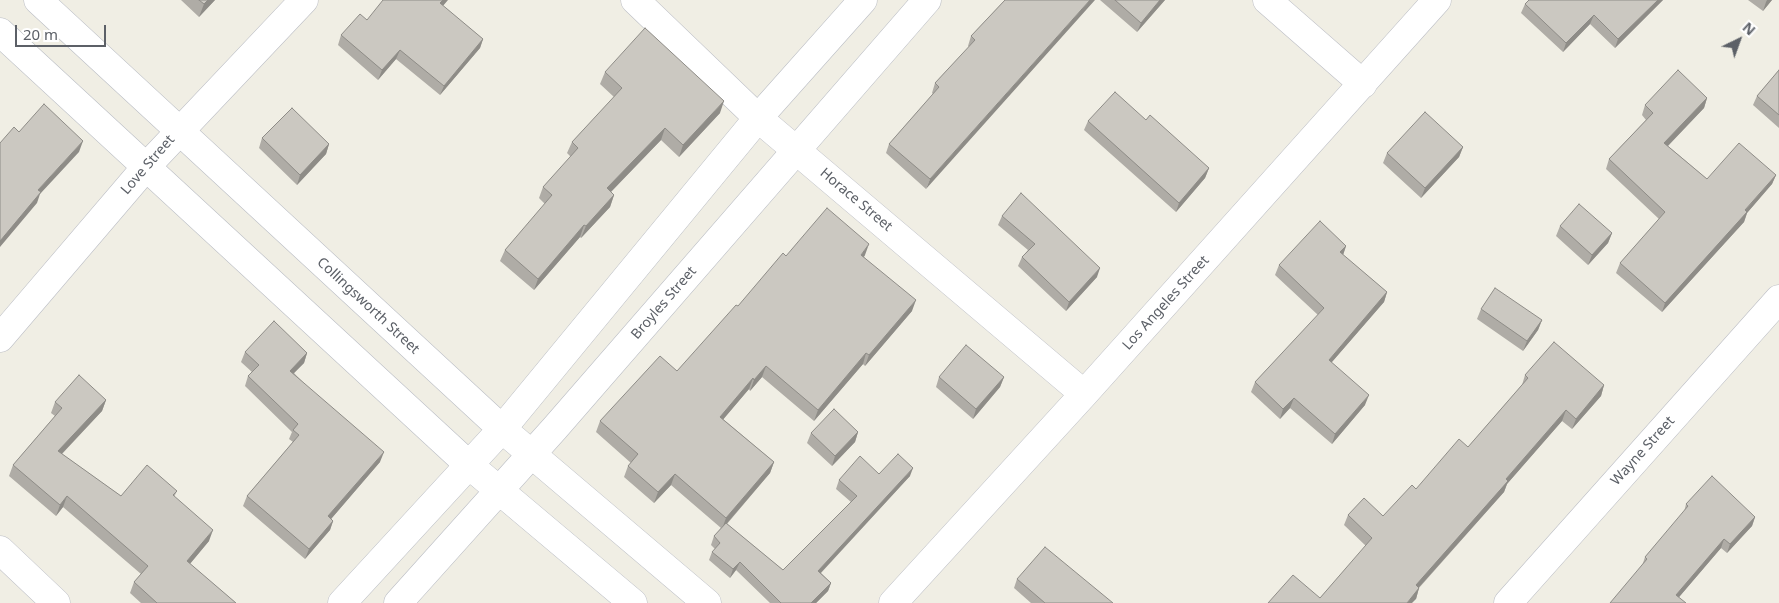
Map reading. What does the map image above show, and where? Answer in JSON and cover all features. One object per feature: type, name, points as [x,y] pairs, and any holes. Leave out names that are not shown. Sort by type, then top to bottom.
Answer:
[{"type":"main road","name":"Collingsworth Street","points":[[38,0],[502,429],[707,603]]},
{"type":"main road","name":"Love Street","points":[[0,338],[178,131],[304,0]]},
{"type":"main road","name":"Horace Street","points":[[635,0],[758,118],[1084,394]]},
{"type":"main road","points":[[342,603],[502,429],[758,118],[863,0]]},
{"type":"main road","name":"Broyles Street","points":[[398,603],[532,454],[927,0]]},
{"type":"main road","points":[[1267,0],[1363,84]]},
{"type":"main road","name":"Los Angeles Street","points":[[893,603],[1084,394],[1437,0]]},
{"type":"main road","points":[[0,32],[469,465],[633,603]]},
{"type":"main road","name":"Wayne Street","points":[[1508,603],[1779,299]]},
{"type":"main road","points":[[0,550],[56,603]]},
{"type":"building","points":[[199,0],[208,0],[204,4]]},
{"type":"building","points":[[383,0],[443,0],[440,3],[483,39],[444,86],[400,50],[382,70],[341,35],[360,14],[367,20]]},
{"type":"building","points":[[1005,0],[1090,0],[930,179],[889,144],[939,87],[935,83],[975,40],[971,36]]},
{"type":"building","points":[[1115,0],[1160,0],[1141,23]]},
{"type":"building","points":[[1529,0],[1658,0],[1618,39],[1594,15],[1566,43],[1525,4]]},
{"type":"building","points":[[645,28],[724,101],[683,145],[665,128],[607,188],[614,195],[586,226],[584,225],[538,279],[505,250],[552,195],[543,187],[578,148],[572,142],[622,88],[605,72]]},
{"type":"building","points":[[1678,70],[1707,98],[1664,143],[1707,179],[1739,143],[1776,175],[1745,210],[1747,212],[1665,303],[1620,263],[1665,212],[1609,159],[1653,113],[1645,105]]},
{"type":"building","points":[[1779,70],[1779,115],[1757,96]]},
{"type":"building","points":[[1115,92],[1146,120],[1150,115],[1209,168],[1179,203],[1088,121]]},
{"type":"building","points":[[44,104],[83,141],[38,190],[41,192],[0,241],[0,143],[14,127],[19,132]]},
{"type":"building","points":[[292,108],[329,144],[300,175],[262,138]]},
{"type":"building","points":[[1425,112],[1463,147],[1425,188],[1387,153]]},
{"type":"building","points":[[1021,193],[1100,268],[1069,302],[1022,257],[1035,244],[1002,216]]},
{"type":"building","points":[[1579,204],[1612,233],[1592,255],[1560,226]]},
{"type":"building","points":[[827,208],[869,244],[861,255],[916,300],[869,355],[866,353],[818,410],[766,366],[754,380],[753,378],[720,417],[774,462],[726,518],[675,474],[658,492],[628,466],[638,454],[600,421],[660,356],[677,371],[736,305],[738,306],[783,253],[786,256]]},
{"type":"building","points":[[1320,221],[1346,246],[1340,252],[1387,292],[1329,360],[1369,395],[1335,434],[1294,398],[1283,409],[1255,382],[1324,308],[1279,265]]},
{"type":"building","points":[[1495,288],[1542,320],[1527,341],[1481,309]]},
{"type":"building","points":[[274,321],[307,353],[290,371],[384,452],[328,516],[333,521],[309,549],[247,496],[299,435],[293,430],[298,424],[248,376],[259,365],[245,352]]},
{"type":"building","points":[[1554,342],[1604,385],[1576,419],[1566,410],[1506,479],[1508,481],[1416,585],[1419,588],[1407,603],[1268,603],[1293,575],[1320,598],[1372,538],[1348,515],[1364,498],[1383,516],[1412,485],[1416,489],[1459,439],[1468,447],[1528,378],[1525,375]]},
{"type":"building","points":[[966,345],[1004,377],[976,409],[939,377]]},
{"type":"building","points":[[79,375],[106,400],[58,451],[121,496],[147,465],[177,491],[173,495],[213,530],[187,561],[236,603],[157,603],[134,582],[148,566],[67,496],[60,505],[13,465],[62,408],[55,402]]},
{"type":"building","points":[[834,409],[858,432],[835,456],[811,433]]},
{"type":"building","points":[[898,454],[913,468],[818,571],[831,583],[811,603],[781,603],[740,562],[733,569],[712,552],[720,543],[714,536],[726,523],[783,570],[857,496],[839,480],[860,456],[879,474]]},
{"type":"building","points":[[1712,476],[1755,517],[1730,544],[1724,539],[1676,595],[1686,603],[1610,603],[1647,559],[1645,557],[1688,506],[1686,504]]},
{"type":"building","points":[[1045,547],[1113,603],[1045,603],[1017,579]]}]
